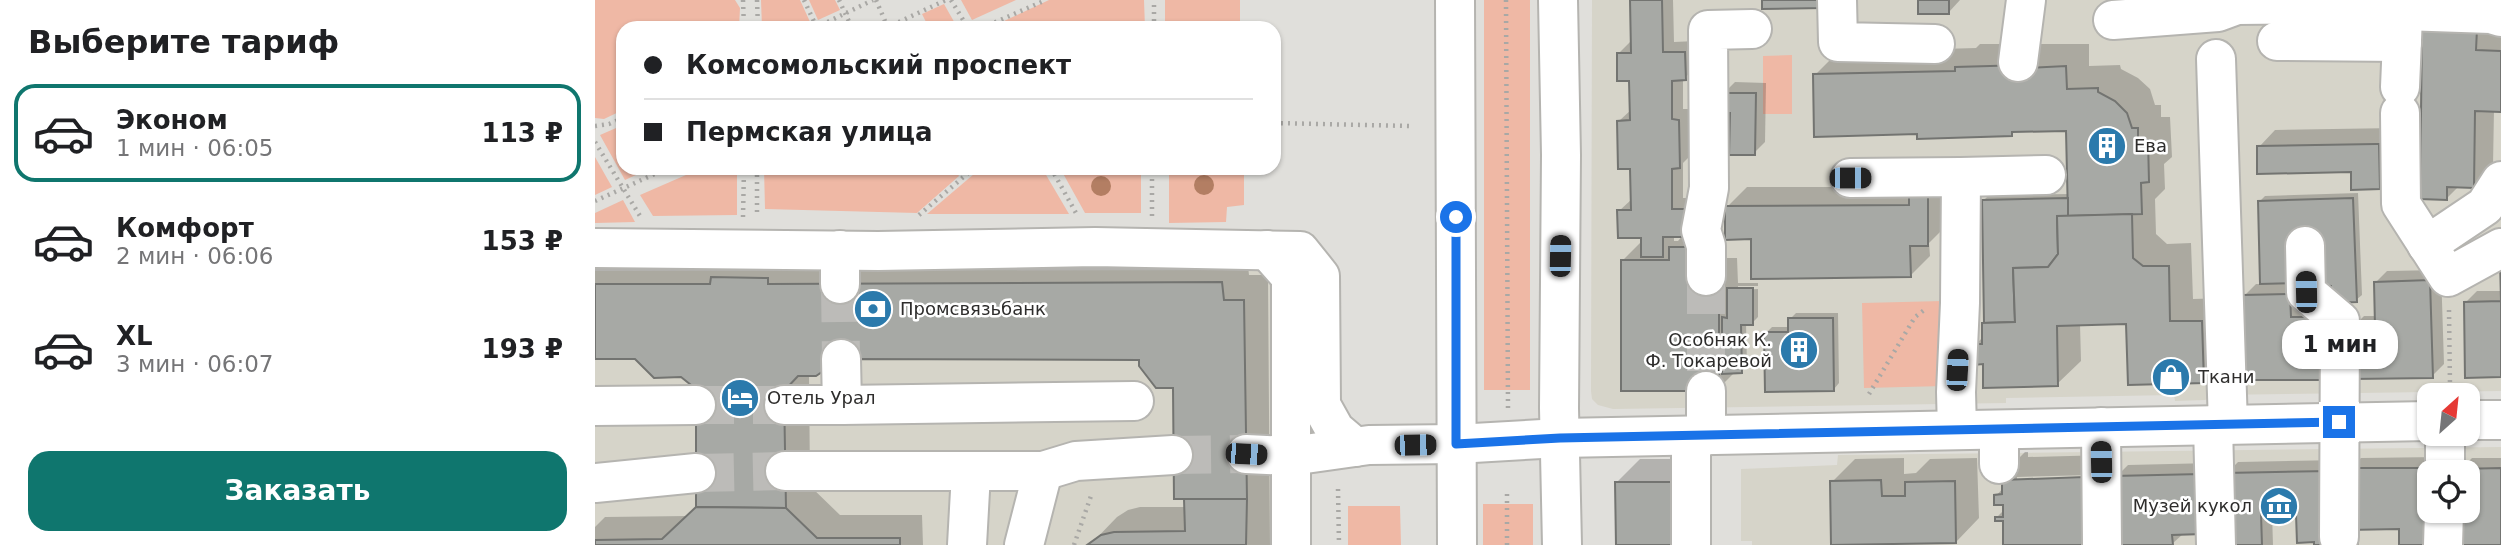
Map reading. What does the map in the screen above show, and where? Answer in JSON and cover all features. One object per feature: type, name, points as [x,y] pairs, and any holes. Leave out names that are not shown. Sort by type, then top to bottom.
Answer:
[{"type":"main road","points":[[1455,0],[1457,545]]},
{"type":"main road","points":[[1558,0],[1562,545]]},
{"type":"main road","points":[[1837,0],[1838,42],[1935,44]]},
{"type":"main road","points":[[2018,62],[2026,0]]},
{"type":"main road","points":[[2113,20],[2218,12],[2237,5],[2367,4],[2402,18]]},
{"type":"main road","points":[[2277,41],[2402,18],[2491,14],[2501,17]]},
{"type":"main road","points":[[2402,18],[2401,204],[2448,277],[2501,248]]},
{"type":"main road","points":[[1706,276],[1706,246],[1701,230],[1709,188],[1708,30],[1752,29]]},
{"type":"main road","points":[[2216,59],[2220,425],[2216,545]]},
{"type":"main road","points":[[1850,178],[2046,175]]},
{"type":"main road","points":[[1957,430],[1961,177]]},
{"type":"main road","points":[[2427,245],[2485,206],[2501,181]]},
{"type":"main road","points":[[2305,246],[2306,292],[2340,321],[2339,537]]},
{"type":"main road","points":[[595,248],[750,249],[840,267],[1095,247],[1283,250],[1320,276],[1321,405],[1335,430],[1355,447]]},
{"type":"main road","points":[[1283,250],[1290,277],[1291,545]]},
{"type":"main road","points":[[841,359],[842,405]]},
{"type":"main road","points":[[1691,545],[1698,436],[1706,391]]},
{"type":"main road","points":[[784,405],[1133,401]]},
{"type":"main road","points":[[595,406],[696,405]]},
{"type":"main road","points":[[2480,420],[2501,420]]},
{"type":"main road","points":[[1246,454],[1291,456],[1355,447],[1560,438],[1957,430],[1999,447],[2101,427],[2417,421]]},
{"type":"main road","points":[[2101,427],[2102,545]]},
{"type":"main road","points":[[785,471],[1044,471],[1076,461],[1173,455]]},
{"type":"main road","points":[[1024,545],[1044,471]]},
{"type":"main road","points":[[595,483],[696,473]]},
{"type":"main road","points":[[967,545],[971,473]]},
{"type":"main road","points":[[2442,545],[2443,523]]},
{"type":"path","points":[[743,0],[744,21]]},
{"type":"path","points":[[757,0],[758,21]]},
{"type":"path","points":[[804,0],[813,21]]},
{"type":"path","points":[[839,0],[848,21]]},
{"type":"path","points":[[830,21],[874,0],[884,21]]},
{"type":"path","points":[[902,21],[946,0]]},
{"type":"path","points":[[951,0],[964,21]]},
{"type":"path","points":[[998,21],[1046,0]]},
{"type":"path","points":[[1153,21],[1154,0]]},
{"type":"path","points":[[1506,0],[1508,410]]},
{"type":"path","points":[[595,126],[616,121]]},
{"type":"path","points":[[1281,123],[1410,126]]},
{"type":"path","points":[[595,142],[659,249]]},
{"type":"path","points":[[595,201],[652,175]]},
{"type":"path","points":[[745,175],[750,249]]},
{"type":"path","points":[[750,249],[756,175]]},
{"type":"path","points":[[916,218],[966,175]]},
{"type":"path","points":[[1055,175],[1095,247]]},
{"type":"path","points":[[1151,249],[1152,175]]},
{"type":"path","points":[[2448,277],[2450,383]]},
{"type":"path","points":[[1869,394],[1915,317],[1936,300]]},
{"type":"path","points":[[1074,545],[1104,459]]},
{"type":"path","points":[[1338,489],[1339,545]]},
{"type":"path","points":[[1507,494],[1507,545]]},
{"type":"shaded area","points":[[595,0],[735,0],[740,8],[739,21],[616,21],[616,113],[604,119],[595,118]]},
{"type":"shaded area","points":[[761,0],[800,0],[810,21],[762,21]]},
{"type":"shaded area","points":[[809,0],[835,0],[840,10],[818,20]]},
{"type":"shaded area","points":[[961,0],[1016,0],[972,20]]},
{"type":"shaded area","points":[[1049,0],[1144,0],[1145,21],[1004,21]]},
{"type":"shaded area","points":[[1165,0],[1240,0],[1240,21],[1165,21]]},
{"type":"shaded area","points":[[1484,0],[1530,0],[1530,390],[1484,390]]},
{"type":"shaded area","points":[[1592,0],[2501,0],[2501,391],[2480,391],[2480,383],[2417,383],[2417,392],[2214,395],[2205,400],[2175,401],[2174,395],[2006,398],[2006,403],[1613,409],[1598,405],[1592,399]]},
{"type":"shaded area","points":[[944,4],[954,21],[926,21],[922,14]]},
{"type":"shaded area","points":[[1792,55],[1792,114],[1763,114],[1763,56]]},
{"type":"shaded area","points":[[616,128],[616,164],[600,135]]},
{"type":"shaded area","points":[[595,157],[612,187],[595,195]]},
{"type":"shaded area","points":[[622,175],[636,175],[625,180]]},
{"type":"shaded area","points":[[686,175],[737,175],[737,215],[653,216],[640,195]]},
{"type":"shaded area","points":[[764,175],[959,176],[917,213],[765,209]]},
{"type":"shaded area","points":[[973,175],[1046,175],[1069,214],[927,214]]},
{"type":"shaded area","points":[[1064,175],[1141,175],[1141,213],[1085,213]]},
{"type":"shaded area","points":[[1169,175],[1244,175],[1244,205],[1227,207],[1226,222],[1169,223]]},
{"type":"shaded area","points":[[623,200],[635,222],[595,223],[595,213]]},
{"type":"shaded area","points":[[1271,270],[1275,545],[595,545],[595,271]]},
{"type":"shaded area","points":[[1943,301],[1945,386],[1864,388],[1862,303]]},
{"type":"shaded area","points":[[2501,447],[2501,545],[1752,545],[1752,541],[1741,541],[1741,469],[1837,465],[1838,455]]},
{"type":"shaded area","points":[[1483,504],[1533,504],[1533,545],[1483,545]]},
{"type":"shaded area","points":[[1348,506],[1400,506],[1401,545],[1348,545]]},
{"type":"building","points":[[1630,0],[1662,0],[1663,52],[1685,52],[1686,80],[1672,81],[1672,119],[1679,120],[1680,168],[1672,169],[1672,209],[1685,209],[1686,237],[1663,237],[1663,257],[1641,257],[1641,238],[1618,238],[1617,210],[1631,210],[1630,169],[1618,169],[1617,121],[1630,120],[1629,81],[1617,81],[1617,53],[1631,53]]},
{"type":"building","points":[[1762,0],[1823,0],[1823,8],[1762,9]]},
{"type":"building","points":[[1918,0],[1949,0],[1949,14],[1918,14]]},
{"type":"building","points":[[2422,28],[2477,29],[2476,50],[2501,51],[2501,112],[2475,111],[2474,188],[2447,187],[2447,200],[2420,199]]},
{"type":"building","name":"Ева","points":[[2025,65],[2025,68],[2066,66],[2067,89],[2098,88],[2098,92],[2115,101],[2127,113],[2132,128],[2138,128],[2138,140],[2148,140],[2149,182],[2141,183],[2142,214],[2068,216],[2066,131],[1917,139],[1917,134],[1814,137],[1813,74],[1955,71],[1955,67]]},
{"type":"building","points":[[1721,93],[1756,93],[1755,155],[1729,155],[1730,113],[1721,113]]},
{"type":"building","points":[[2379,144],[2380,189],[2351,190],[2351,172],[2257,174],[2257,146]]},
{"type":"building","points":[[1909,197],[1928,197],[1928,246],[1910,246],[1911,277],[1751,279],[1751,239],[1725,240],[1725,206],[1909,205]]},
{"type":"building","points":[[2068,198],[2068,216],[2057,216],[2058,254],[2048,267],[2013,268],[2015,322],[1984,323],[1982,200]]},
{"type":"building","points":[[2353,198],[2357,302],[2332,303],[2331,286],[2260,284],[2258,201]]},
{"type":"building","points":[[2132,214],[2133,258],[2143,266],[2169,266],[2170,321],[2202,321],[2204,383],[2128,385],[2126,324],[2057,326],[2058,386],[1983,388],[1983,364],[1974,365],[1973,344],[1982,344],[1982,323],[2015,322],[2013,268],[2048,267],[2058,254],[2057,216]]},
{"type":"building","points":[[1669,247],[1697,247],[1719,276],[1719,391],[1621,391],[1621,260],[1669,260]]},
{"type":"building","name":"Отель Урал","points":[[711,277],[768,278],[768,284],[1222,282],[1224,300],[1244,300],[1247,499],[1174,499],[1173,388],[1156,388],[1139,366],[1139,360],[841,359],[816,376],[798,376],[784,391],[786,508],[696,507],[696,389],[681,377],[654,378],[635,359],[595,359],[595,284],[710,284]]},
{"type":"building","points":[[2430,280],[2433,378],[2352,379],[2351,327],[2375,326],[2374,282]]},
{"type":"building","points":[[1727,288],[1753,288],[1753,325],[1741,325],[1742,373],[1722,374],[1722,317],[1727,318]]},
{"type":"building","points":[[2290,294],[2291,317],[2327,317],[2328,380],[2244,380],[2243,295]]},
{"type":"building","points":[[2501,301],[2501,377],[2465,378],[2464,302]]},
{"type":"building","name":"Особняк К. Ф. Токаревой","points":[[1788,318],[1833,318],[1834,391],[1765,392],[1764,332],[1788,332]]},
{"type":"building","points":[[2347,468],[2417,468],[2417,523],[2428,523],[2428,545],[2399,545],[2399,529],[2348,530]]},
{"type":"building","points":[[2480,468],[2501,468],[2501,545],[2460,545],[2460,523],[2480,523]]},
{"type":"building","points":[[2328,471],[2329,545],[2297,543],[2296,514],[2261,514],[2262,545],[2226,545],[2225,473]]},
{"type":"building","points":[[2201,474],[2203,534],[2172,535],[2173,545],[2117,545],[2114,476]]},
{"type":"building","points":[[2084,477],[2083,545],[2003,545],[2003,521],[1995,521],[1995,517],[2003,517],[2003,505],[1994,505],[1994,495],[2002,494],[2002,480]]},
{"type":"building","points":[[1881,480],[1882,496],[1905,496],[1905,482],[1955,481],[1956,543],[1831,545],[1830,481]]},
{"type":"building","points":[[1615,482],[1679,482],[1679,545],[1616,545]]},
{"type":"building","points":[[1184,499],[1247,499],[1246,545],[1087,545],[1101,535],[1114,532],[1185,531]]},
{"type":"building","points":[[696,507],[786,508],[817,538],[900,538],[900,545],[595,545],[595,540],[662,539]]},
{"type":"tunnel","points":[[1706,276],[1706,391]]},
{"type":"tunnel","points":[[840,284],[841,359]]},
{"type":"tunnel","points":[[696,405],[784,405]]},
{"type":"tunnel","points":[[1173,455],[1246,454]]},
{"type":"tunnel","points":[[696,473],[785,471]]},
{"type":"place","name":"Ева","points":[[2107,146]]},
{"type":"place","name":"Промсвязьбанк","points":[[873,309]]},
{"type":"place","name":"Особняк К. Ф. Токаревой","points":[[1799,350]]},
{"type":"place","name":"Ткани","points":[[2171,377]]},
{"type":"place","name":"Отель Урал","points":[[740,398]]},
{"type":"place","name":"Музей кукол","points":[[2279,506]]},
{"type":"route","points":[[1456,217],[1456,444],[1560,438],[2339,422]]}]
